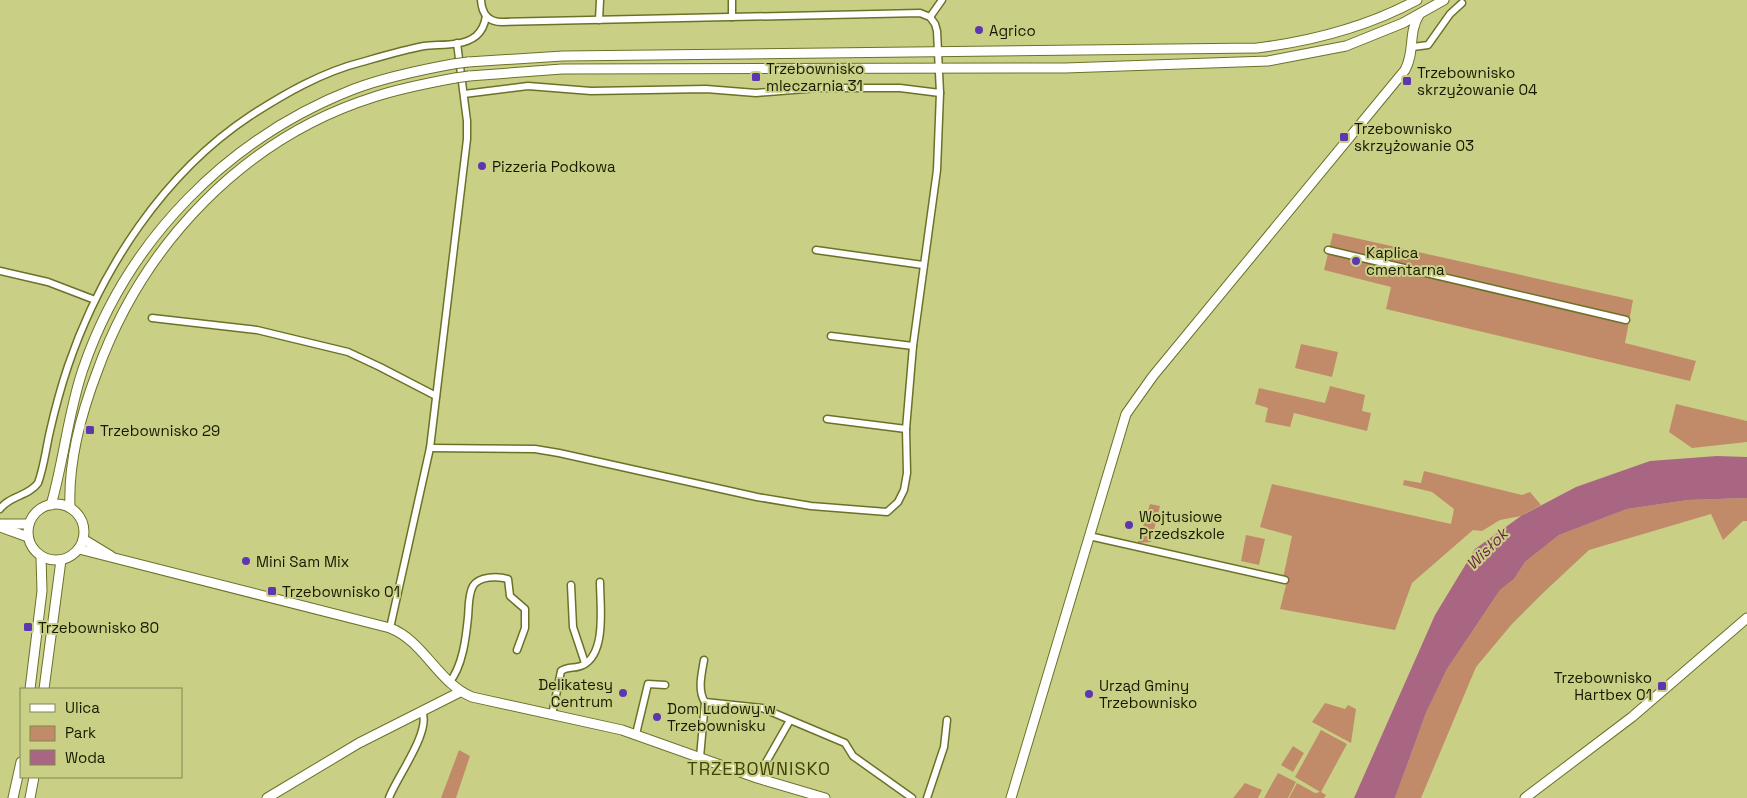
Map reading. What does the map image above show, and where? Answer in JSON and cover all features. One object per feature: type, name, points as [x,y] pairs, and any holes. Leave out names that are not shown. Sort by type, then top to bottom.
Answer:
[{"type":"main road","points":[[51,505],[68,422],[94,342],[127,276],[169,218],[214,174],[252,144],[290,119],[330,100],[376,82],[414,71],[453,64],[564,56],[1257,48],[1329,35],[1364,24],[1417,0]]},
{"type":"main road","points":[[70,508],[72,470],[91,388],[108,341],[151,263],[185,220],[214,191],[249,163],[276,144],[308,126],[373,97],[455,78],[562,69],[939,69],[1103,67],[1268,61],[1346,46],[1403,23],[1444,0]]},
{"type":"main road","points":[[1406,6],[1401,15],[1403,23],[1412,36]]},
{"type":"main road","points":[[1011,798],[1123,421],[1131,405],[1392,87],[1408,64],[1413,47],[1412,36],[1419,15]]},
{"type":"main road","points":[[51,505],[70,508],[82,521],[83,538],[78,549],[68,558],[48,560],[35,552],[28,537],[29,524],[37,511],[51,505]]},
{"type":"main road","points":[[0,526],[29,524]]},
{"type":"main road","points":[[0,526],[28,537]]},
{"type":"main road","points":[[83,538],[112,556]]},
{"type":"main road","points":[[78,549],[112,556],[390,628],[408,639],[460,692],[489,702],[636,734],[757,778],[825,798]]},
{"type":"main road","points":[[30,688],[42,591],[42,557]]},
{"type":"main road","points":[[44,688],[61,560]]},
{"type":"main road","points":[[1525,798],[1632,717],[1747,618]]},
{"type":"main road","points":[[267,798],[359,743],[460,692]]},
{"type":"main road","points":[[14,798],[20,767]]},
{"type":"main road","points":[[30,798],[34,778]]},
{"type":"street","points":[[0,509],[4,504],[31,490],[38,483],[68,366],[95,300],[125,249],[164,195],[186,169],[216,141],[249,117],[283,95],[319,77],[359,62],[426,46],[457,43],[476,36],[484,24],[486,16],[481,0]]},
{"type":"street","points":[[599,20],[600,0]]},
{"type":"street","points":[[732,0],[732,18]]},
{"type":"street","points":[[930,17],[942,0]]},
{"type":"street","points":[[1413,47],[1428,45],[1450,14],[1462,3]]},
{"type":"street","points":[[430,448],[543,450],[811,506],[887,512],[898,502],[904,490],[906,429],[913,346],[937,170],[940,93],[939,53],[935,24],[930,17],[920,13],[496,22],[486,16]]},
{"type":"street","points":[[390,628],[430,448],[467,139],[464,94],[457,43]]},
{"type":"street","points":[[464,94],[528,86],[591,91],[706,89],[756,92],[802,89],[900,88],[940,93]]},
{"type":"street","points":[[816,250],[923,265]]},
{"type":"street","points":[[1328,250],[1626,320]]},
{"type":"street","points":[[0,271],[59,285],[95,300]]},
{"type":"street","points":[[152,318],[257,330],[348,352],[380,366],[436,396]]},
{"type":"street","points":[[831,336],[913,346]]},
{"type":"street","points":[[828,419],[906,429]]},
{"type":"street","points":[[1089,536],[1285,580]]},
{"type":"street","points":[[449,682],[454,676],[465,638],[472,588],[480,580],[487,578],[508,579],[510,596],[525,609],[525,628],[517,650]]},
{"type":"street","points":[[552,715],[561,671],[586,663],[596,652],[599,640],[600,582]]},
{"type":"street","points":[[571,585],[573,627],[586,663]]},
{"type":"street","points":[[700,757],[705,702],[702,698],[701,687],[704,660]]},
{"type":"street","points":[[636,734],[648,684],[665,685]]},
{"type":"street","points":[[705,702],[762,708],[789,722],[845,743],[853,756],[901,795],[912,798]]},
{"type":"street","points":[[388,798],[416,743],[424,722],[422,711]]},
{"type":"street","points":[[927,798],[944,747],[947,720]]},
{"type":"street","points":[[757,778],[789,722]]},
{"type":"green space","points":[[1333,233],[1633,300],[1625,343],[1696,361],[1690,381],[1386,309],[1391,287],[1324,270]]},
{"type":"green space","points":[[1301,344],[1338,352],[1332,377],[1295,368]]},
{"type":"green space","points":[[1330,386],[1365,395],[1362,411],[1371,413],[1367,431],[1294,413],[1290,427],[1265,422],[1268,408],[1255,404],[1259,388],[1325,403]]},
{"type":"green space","points":[[1676,404],[1747,421],[1747,442],[1692,448],[1669,432]]},
{"type":"green space","points":[[1424,471],[1522,495],[1530,492],[1541,505],[1521,516],[1500,520],[1482,531],[1473,530],[1412,583],[1395,630],[1280,609],[1286,585],[1283,578],[1292,536],[1260,527],[1272,484],[1451,524],[1454,509],[1432,492],[1403,485],[1404,480],[1421,483]]},
{"type":"green space","points":[[1747,498],[1747,521],[1743,521],[1723,540],[1711,514],[1589,550],[1512,624],[1476,667],[1421,798],[1395,798],[1426,713],[1447,669],[1500,590],[1514,579],[1525,562],[1559,535],[1627,509],[1688,500]]},
{"type":"green space","points":[[1150,504],[1160,506],[1151,542],[1138,543]]},
{"type":"green space","points":[[1246,535],[1265,539],[1259,565],[1241,561]]},
{"type":"green space","points":[[1325,703],[1345,709],[1348,705],[1356,709],[1351,743],[1312,722]]},
{"type":"green space","points":[[1321,730],[1347,744],[1321,792],[1326,795],[1324,798],[1289,798],[1297,783],[1315,793],[1320,792],[1295,777]]},
{"type":"green space","points":[[1293,746],[1304,753],[1293,772],[1281,765]]},
{"type":"green space","points":[[459,750],[470,756],[456,798],[441,798]]},
{"type":"green space","points":[[1278,773],[1296,782],[1288,798],[1264,798]]},
{"type":"green space","points":[[1245,783],[1262,790],[1258,798],[1233,798]]},
{"type":"water","name":"Wisłok","points":[[1717,456],[1747,457],[1747,498],[1688,500],[1627,509],[1559,535],[1525,562],[1514,579],[1500,590],[1447,669],[1426,713],[1395,798],[1354,798],[1435,615],[1475,549],[1521,516],[1576,487],[1650,461]]},
{"type":"place","name":"Agrico","points":[[979,30]]},
{"type":"place","name":"Trzebownisko mleczarnia 31","points":[[756,77]]},
{"type":"place","name":"Trzebownisko skrzyżowanie 04","points":[[1407,81]]},
{"type":"place","name":"Trzebownisko skrzyżowanie 03","points":[[1344,137]]},
{"type":"place","name":"Pizzeria Podkowa","points":[[482,166]]},
{"type":"place","name":"Kaplica cmentarna","points":[[1356,261]]},
{"type":"place","name":"Trzebownisko 29","points":[[90,430]]},
{"type":"place","name":"Wojtusiowe Przedszkole","points":[[1129,525]]},
{"type":"place","name":"Mini Sam Mix","points":[[246,561]]},
{"type":"place","name":"Trzebownisko 01","points":[[272,591]]},
{"type":"place","name":"Trzebownisko 80","points":[[28,627]]},
{"type":"place","name":"Trzebownisko Hartbex 01","points":[[1662,686]]},
{"type":"place","name":"Delikatesy Centrum","points":[[623,693]]},
{"type":"place","name":"Urząd Gminy Trzebownisko","points":[[1089,694]]},
{"type":"place","name":"Dom Ludowy w Trzebownisku","points":[[657,717]]},
{"type":"district","name":"TRZEBOWNISKO","points":[[759,768]]}]
